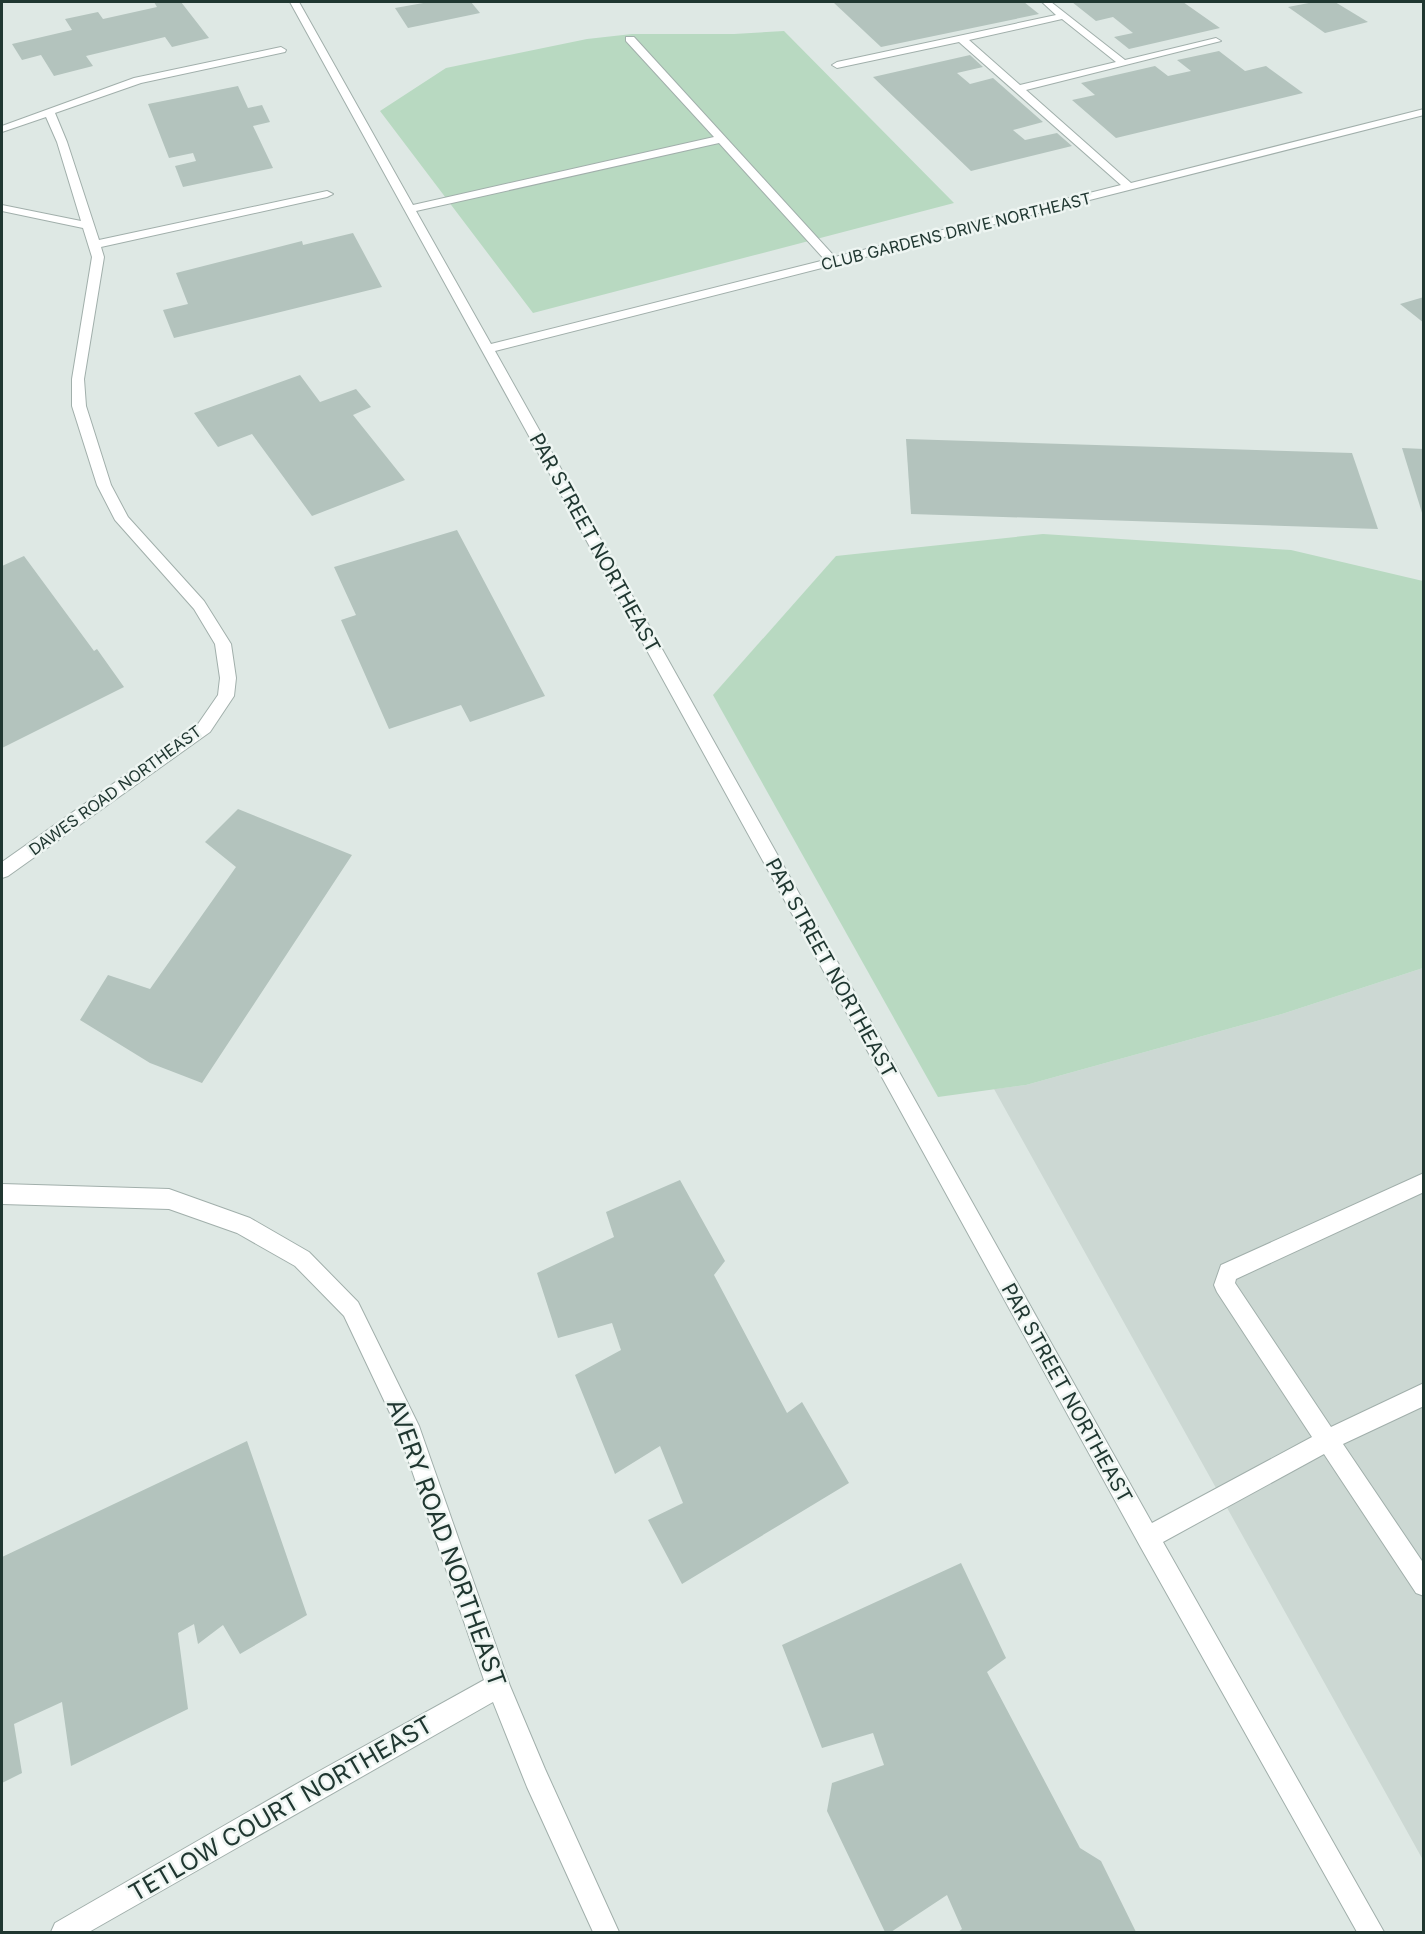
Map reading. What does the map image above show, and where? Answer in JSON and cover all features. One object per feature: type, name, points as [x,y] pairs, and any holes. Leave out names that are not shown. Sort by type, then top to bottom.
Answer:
[{"type":"street","name":"PAR STREET NORTHEAST","points":[[294,2],[1148,1538],[1371,1932]]},
{"type":"street","points":[[1046,2],[1124,64]]},
{"type":"street","points":[[837,65],[1064,16]]},
{"type":"street","points":[[961,38],[1129,187]]},
{"type":"street","points":[[630,39],[833,262]]},
{"type":"street","points":[[1018,89],[1216,41]]},
{"type":"street","points":[[2,129],[138,80],[281,50]]},
{"type":"street","name":"DAWES ROAD NORTHEAST","points":[[2,871],[204,728],[226,696],[228,678],[223,644],[199,605],[122,520],[104,486],[79,406],[78,379],[98,257],[49,111]]},
{"type":"street","name":"CLUB GARDENS DRIVE NORTHEAST","points":[[487,349],[1424,112]]},
{"type":"street","points":[[410,209],[721,139]]},
{"type":"street","points":[[94,245],[327,194]]},
{"type":"street","points":[[2,208],[88,226]]},
{"type":"street","points":[[1424,1182],[1228,1272],[1224,1285],[1424,1585]]},
{"type":"street","name":"AVERY ROAD NORTHEAST","points":[[2,1194],[169,1199],[243,1225],[302,1259],[351,1309],[408,1426],[498,1686],[536,1778],[606,1932]]},
{"type":"street","points":[[1148,1538],[1328,1440],[1424,1394]]},
{"type":"street","name":"TETLOW COURT NORTHEAST","points":[[64,1932],[323,1783],[498,1686]]},
{"type":"shaded area","points":[[1423,968],[1423,1860],[994,1089],[1026,1085],[1282,1014]]},
{"type":"green space","points":[[784,31],[954,203],[533,313],[380,111],[446,68],[587,39],[632,34],[734,34]]},
{"type":"green space","points":[[1043,534],[1291,550],[1423,581],[1423,968],[1282,1014],[1026,1085],[938,1097],[713,695],[836,556]]},
{"type":"building","points":[[154,2],[181,2],[209,38],[172,47],[165,37],[86,56],[93,66],[54,76],[41,55],[22,60],[12,44],[72,30],[65,19],[98,12],[103,19],[157,7]]},
{"type":"building","points":[[429,2],[471,2],[480,13],[408,28],[395,8]]},
{"type":"building","points":[[833,2],[1024,2],[1039,14],[881,47]]},
{"type":"building","points":[[1072,2],[1183,2],[1220,28],[1129,49],[1114,37],[1133,33],[1113,17],[1096,21]]},
{"type":"building","points":[[1314,2],[1335,2],[1368,22],[1325,33],[1288,7]]},
{"type":"building","points":[[1219,51],[1245,71],[1266,66],[1303,93],[1116,138],[1072,100],[1095,95],[1081,83],[1155,66],[1168,76],[1191,71],[1177,60]]},
{"type":"building","points":[[970,55],[983,67],[957,73],[970,84],[993,78],[1043,122],[1013,130],[1025,140],[1057,133],[1072,146],[971,171],[873,77]]},
{"type":"building","points":[[238,86],[248,108],[262,105],[270,122],[253,126],[273,168],[183,187],[175,166],[196,161],[193,153],[169,158],[148,104]]},
{"type":"building","points":[[353,233],[382,287],[174,338],[163,310],[188,304],[176,273],[302,241],[303,245]]},
{"type":"building","points":[[1424,297],[1424,323],[1400,304]]},
{"type":"building","points":[[300,375],[320,402],[356,389],[371,407],[353,415],[405,480],[312,516],[252,434],[218,447],[194,413]]},
{"type":"building","points":[[906,439],[1352,453],[1378,529],[911,514]]},
{"type":"building","points":[[1402,448],[1424,449],[1424,516],[1423,516]]},
{"type":"building","points":[[457,530],[545,696],[470,722],[461,705],[389,729],[341,620],[356,615],[334,567]]},
{"type":"building","points":[[24,556],[94,651],[97,649],[124,687],[2,748],[2,566]]},
{"type":"building","points":[[238,809],[352,855],[202,1083],[150,1063],[80,1020],[108,975],[150,989],[236,867],[205,842]]},
{"type":"building","points":[[680,1180],[725,1261],[714,1275],[787,1413],[802,1402],[849,1483],[682,1584],[648,1520],[683,1503],[660,1446],[615,1474],[575,1375],[621,1350],[612,1323],[558,1338],[537,1273],[614,1237],[606,1212]]},
{"type":"building","points":[[247,1441],[307,1615],[240,1654],[223,1625],[198,1644],[194,1624],[178,1633],[188,1709],[71,1766],[62,1702],[14,1724],[22,1773],[2,1783],[2,1557]]},
{"type":"building","points":[[961,1563],[1006,1658],[987,1672],[1080,1848],[1101,1861],[1136,1932],[958,1932],[962,1929],[947,1895],[891,1932],[885,1932],[827,1811],[832,1783],[884,1765],[873,1733],[822,1748],[782,1645]]}]
